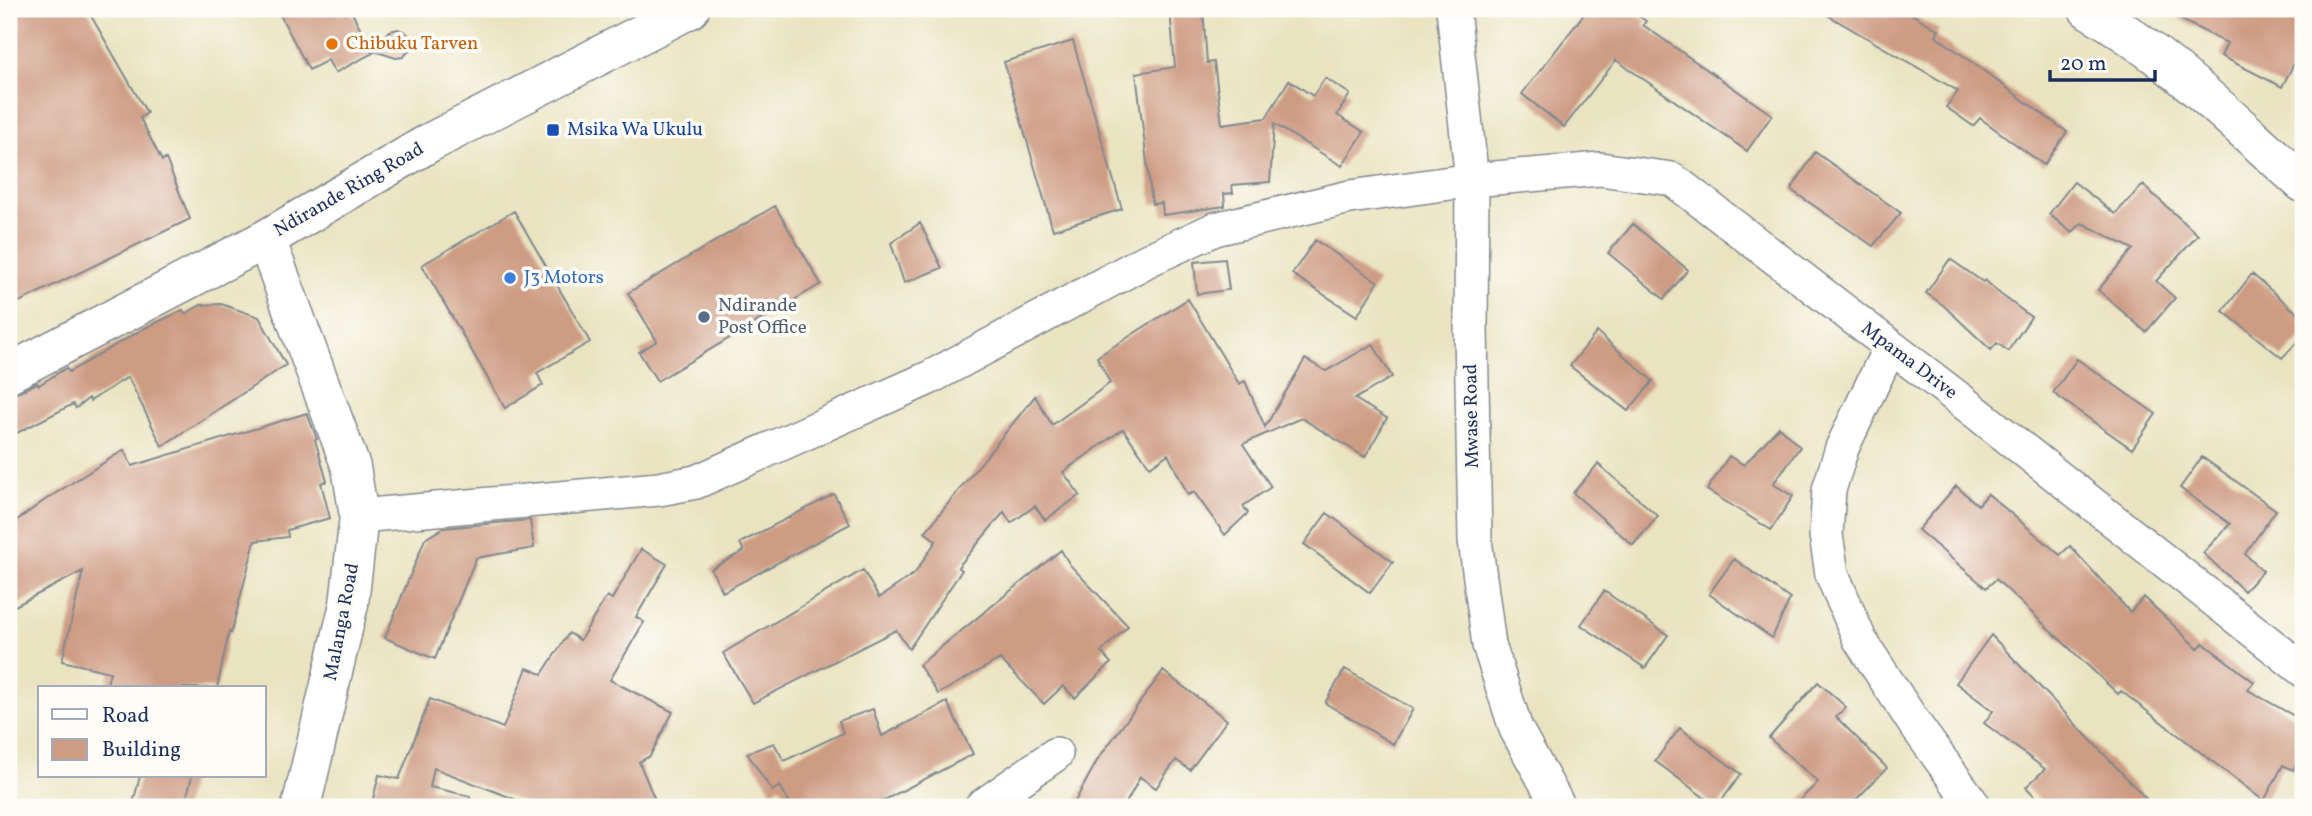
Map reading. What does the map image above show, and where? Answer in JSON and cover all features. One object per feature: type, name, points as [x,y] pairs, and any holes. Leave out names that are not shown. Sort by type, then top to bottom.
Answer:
[{"type":"street","name":"Ndirande Ring Road","points":[[9,373],[266,239],[429,143],[690,9]]},
{"type":"street","name":"Mwase Road","points":[[1453,9],[1472,180],[1471,329],[1475,540],[1489,645],[1516,729],[1559,807]]},
{"type":"street","points":[[2088,9],[2123,29],[2186,76],[2303,183]]},
{"type":"street","name":"Mpama Drive","points":[[359,516],[659,489],[696,482],[929,378],[1148,260],[1215,229],[1350,197],[1472,180],[1600,169],[1672,179],[2214,598],[2303,670]]},
{"type":"street","name":"Malanga Road","points":[[266,239],[351,467],[359,516],[349,604],[301,807]]},
{"type":"street","points":[[1890,347],[1842,448],[1829,491],[1826,534],[1832,574],[1860,640],[1914,723],[1975,807]]},
{"type":"street","points":[[981,807],[1056,754]]},
{"type":"building","points":[[9,9],[87,9],[147,113],[140,118],[162,161],[166,159],[190,219],[9,307]]},
{"type":"building","name":"Chibuku Tarven","points":[[277,9],[350,9],[370,47],[390,31],[398,29],[410,37],[409,51],[403,57],[396,58],[371,50],[373,53],[335,73],[328,60],[309,70]]},
{"type":"building","points":[[1170,9],[1203,9],[1207,63],[1214,62],[1222,124],[1266,118],[1289,80],[1313,96],[1325,78],[1350,94],[1337,115],[1364,132],[1342,166],[1274,124],[1270,182],[1232,185],[1233,193],[1224,194],[1225,206],[1163,215],[1162,203],[1152,204],[1136,73],[1175,67]]},
{"type":"building","points":[[1588,9],[1628,9],[1646,21],[1643,25],[1772,115],[1747,151],[1616,60],[1564,127],[1522,94]]},
{"type":"building","points":[[1817,9],[1902,9],[1939,30],[1936,36],[2067,132],[2044,165],[1980,118],[1973,126],[1946,107],[1958,91]]},
{"type":"building","points":[[2160,9],[2303,9],[2303,46],[2282,87],[2221,56],[2227,43]]},
{"type":"building","points":[[1073,41],[1122,209],[1053,230],[1004,62]]},
{"type":"building","points":[[1815,152],[1901,213],[1873,246],[1791,190]]},
{"type":"building","points":[[2074,182],[2115,214],[2143,185],[2198,235],[2156,281],[2175,298],[2146,332],[2098,290],[2133,249],[2082,223],[2072,233],[2049,214]]},
{"type":"building","name":"Ndirande Post Office","points":[[775,206],[821,284],[657,381],[639,352],[657,341],[628,293]]},
{"type":"building","points":[[514,211],[590,342],[537,373],[543,385],[505,408],[422,265]]},
{"type":"building","points":[[920,223],[942,268],[904,283],[891,243]]},
{"type":"building","points":[[1633,224],[1688,270],[1664,299],[1608,253]]},
{"type":"building","points":[[1315,240],[1378,282],[1357,316],[1292,274]]},
{"type":"building","points":[[1225,259],[1229,290],[1197,294],[1194,262]]},
{"type":"building","points":[[1950,259],[1983,282],[1985,280],[2031,317],[2008,351],[1997,343],[1991,350],[1943,305],[1926,293]]},
{"type":"building","points":[[2252,274],[2303,318],[2303,336],[2282,358],[2223,311]]},
{"type":"building","points":[[1188,299],[1239,384],[1245,381],[1265,427],[1305,359],[1326,371],[1373,344],[1392,377],[1355,399],[1387,418],[1365,457],[1301,418],[1243,444],[1271,487],[1243,506],[1248,513],[1225,535],[1194,492],[1188,495],[1168,454],[1150,467],[1123,429],[1063,472],[1080,495],[1045,520],[1035,506],[1011,523],[1004,512],[958,567],[962,570],[909,649],[896,630],[753,703],[723,653],[863,570],[879,598],[915,573],[936,541],[925,532],[1035,396],[1052,425],[1110,383],[1097,357]]},
{"type":"building","points":[[221,304],[259,317],[286,365],[162,446],[128,377],[90,401],[89,398],[76,408],[73,404],[9,437],[9,395],[37,383],[39,385],[66,368],[69,372],[143,329],[183,310],[185,314],[201,305]]},
{"type":"building","points":[[1597,332],[1653,381],[1628,411],[1570,366]]},
{"type":"building","points":[[2077,359],[2156,414],[2132,449],[2053,393]]},
{"type":"building","points":[[307,413],[317,439],[315,440],[327,481],[321,483],[330,518],[287,530],[288,537],[255,541],[231,633],[229,632],[217,686],[106,686],[110,672],[62,661],[83,571],[9,609],[9,526],[124,450],[132,466]]},
{"type":"building","points":[[1779,427],[1800,447],[1773,484],[1793,496],[1771,530],[1707,490],[1729,456],[1744,465]]},
{"type":"building","points":[[2202,457],[2276,510],[2245,554],[2263,571],[2244,591],[2203,553],[2230,524],[2180,488]]},
{"type":"building","points":[[1598,464],[1658,516],[1633,545],[1573,493]]},
{"type":"building","points":[[1956,486],[1978,505],[1988,494],[2060,555],[2070,546],[2130,612],[2144,597],[2198,649],[2203,643],[2254,682],[2248,690],[2303,721],[2303,752],[2293,770],[2283,765],[2264,801],[2121,691],[2118,694],[1996,579],[1986,588],[1918,530]]},
{"type":"building","points":[[834,494],[850,524],[723,592],[711,569],[744,551],[740,543]]},
{"type":"building","points":[[1327,513],[1393,562],[1370,593],[1304,544]]},
{"type":"building","points":[[530,520],[534,548],[476,558],[435,659],[385,638],[425,539],[443,528]]},
{"type":"building","points":[[641,549],[667,564],[636,617],[644,622],[610,680],[673,712],[650,756],[639,762],[658,807],[535,807],[434,768],[430,787],[470,796],[469,807],[371,807],[379,775],[399,779],[430,699],[503,728],[527,668],[542,674],[569,633],[580,640],[607,596],[612,599]]},
{"type":"building","points":[[1061,550],[1070,565],[1128,626],[1101,652],[1111,663],[1075,698],[1063,686],[1044,704],[1000,659],[938,694],[919,665]]},
{"type":"building","points":[[1734,559],[1790,599],[1772,638],[1709,594]]},
{"type":"building","points":[[1604,591],[1668,635],[1645,668],[1581,625]]},
{"type":"building","points":[[1991,635],[2154,807],[2045,807],[2026,787],[2045,769],[1984,723],[1993,711],[1956,683]]},
{"type":"building","points":[[1345,669],[1413,709],[1393,744],[1325,703]]},
{"type":"building","points":[[1163,671],[1227,720],[1190,770],[1176,760],[1156,788],[1140,777],[1124,807],[1072,807],[1098,759]]},
{"type":"building","points":[[1818,682],[1846,707],[1836,717],[1887,768],[1849,807],[1793,807],[1818,782],[1769,738]]},
{"type":"building","points":[[947,702],[973,754],[871,807],[792,807],[780,786],[772,791],[747,753],[774,743],[784,761],[843,733],[839,721],[873,709],[882,736]]},
{"type":"building","points":[[1680,728],[1741,774],[1717,807],[1655,761]]},
{"type":"building","points":[[139,778],[191,778],[184,807],[132,807]]},
{"type":"place","name":"Chibuku Tarven","points":[[332,44]]},
{"type":"place","name":"Msika Wa Ukulu","points":[[553,130]]},
{"type":"place","name":"J3 Motors","points":[[510,278]]},
{"type":"place","name":"Ndirande Post Office","points":[[704,317]]}]
